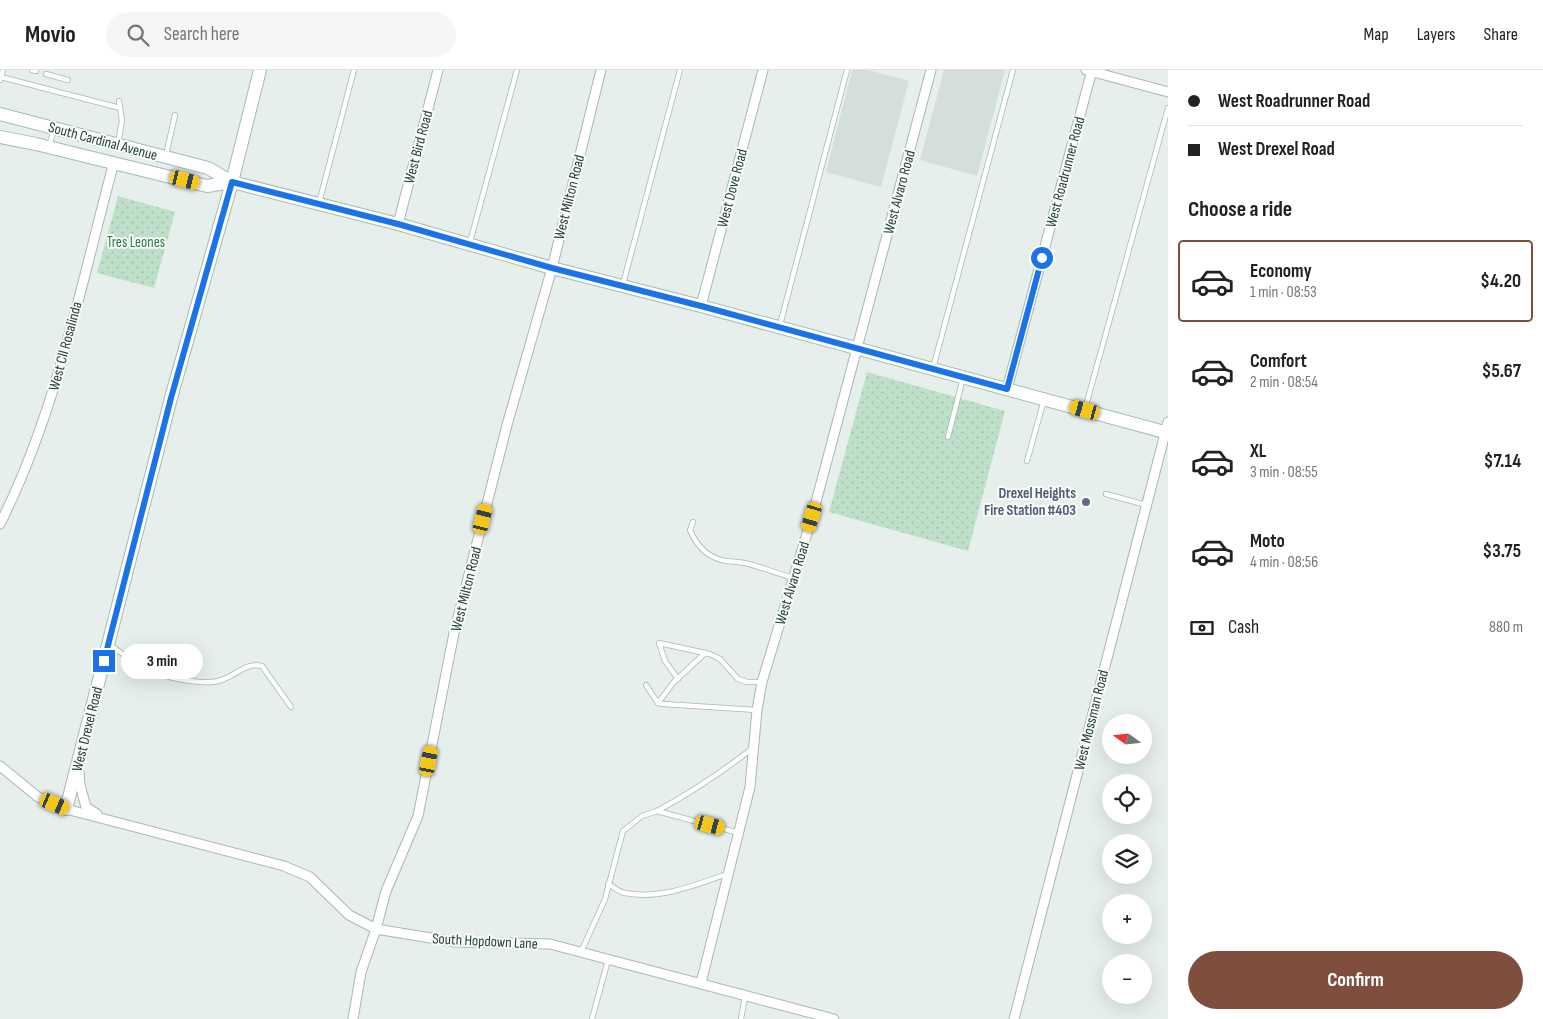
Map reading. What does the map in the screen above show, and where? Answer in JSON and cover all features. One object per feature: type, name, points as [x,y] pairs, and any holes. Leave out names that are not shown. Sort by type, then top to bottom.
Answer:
[{"type":"main road","name":"West Drexel Road","points":[[66,809],[171,398],[232,182],[260,70]]},
{"type":"main road","name":"South Cardinal Avenue","points":[[0,114],[208,168],[232,182],[398,224],[552,268],[701,306],[1044,400],[1167,429]]},
{"type":"main road","name":"South Cardinal Avenue","points":[[0,137],[114,162],[207,186],[232,182]]},
{"type":"street","name":"West Bird Road","points":[[398,224],[438,70]]},
{"type":"street","name":"West Milton Road","points":[[353,1019],[362,972],[386,891],[418,816],[454,633],[507,425],[552,268],[601,70]]},
{"type":"street","name":"West Dove Road","points":[[701,306],[762,70]]},
{"type":"street","name":"West Alvaro Road","points":[[701,983],[750,787],[757,710],[762,682],[812,517],[932,70]]},
{"type":"street","points":[[1090,70],[1168,92]]},
{"type":"street","name":"West Roadrunner Road","points":[[1007,389],[1090,70]]},
{"type":"street","name":"West Cll Rosalinda","points":[[0,524],[14,496],[54,389],[114,162]]},
{"type":"street","name":"West Mossman Road","points":[[1014,1019],[1167,429]]},
{"type":"street","points":[[78,763],[80,785],[86,807],[104,818]]},
{"type":"street","name":"South Hopdown Lane","points":[[0,766],[38,797],[66,809],[284,866],[310,877],[349,915],[376,929],[455,942],[550,944],[745,995],[816,1017],[834,1019]]},
{"type":"lane","points":[[3,70],[0,78],[120,108]]},
{"type":"lane","points":[[319,204],[354,70]]},
{"type":"lane","points":[[469,245],[517,70]]},
{"type":"lane","points":[[623,286],[680,70]]},
{"type":"lane","points":[[779,328],[847,70]]},
{"type":"lane","points":[[932,370],[1013,70]]},
{"type":"lane","points":[[46,74],[68,80]]},
{"type":"lane","points":[[118,144],[122,121],[119,101]]},
{"type":"lane","points":[[1085,410],[1168,108]]},
{"type":"lane","points":[[165,157],[175,115]]},
{"type":"lane","points":[[49,147],[54,128]]},
{"type":"lane","points":[[948,437],[963,378]]},
{"type":"lane","points":[[1027,461],[1044,400]]},
{"type":"lane","points":[[1106,494],[1146,505]]},
{"type":"lane","points":[[693,522],[690,530],[693,539],[711,557],[749,564],[794,578]]},
{"type":"lane","points":[[678,679],[665,661],[659,643],[706,653],[720,659],[738,679],[762,682]]},
{"type":"lane","points":[[109,644],[155,674],[173,678],[212,683],[224,679],[249,665],[262,666],[291,706]]},
{"type":"lane","points":[[658,703],[678,679],[706,653]]},
{"type":"lane","points":[[646,685],[658,703]]},
{"type":"lane","points":[[658,703],[757,710]]},
{"type":"lane","points":[[582,952],[594,926],[608,884],[622,831],[642,816],[657,811],[726,769],[754,747]]},
{"type":"lane","points":[[657,811],[739,833]]},
{"type":"lane","points":[[608,884],[623,893],[651,895],[698,884],[729,874]]},
{"type":"lane","points":[[592,1019],[608,959]]},
{"type":"lane","points":[[741,1019],[745,995]]},
{"type":"shaded area","points":[[852,70],[868,70],[909,81],[881,187],[826,172]]},
{"type":"shaded area","points":[[944,70],[1005,70],[977,176],[920,160]]},
{"type":"green space","name":"Tres Leones","points":[[118,196],[175,212],[154,288],[97,273]]},
{"type":"green space","points":[[867,372],[1005,411],[968,551],[829,512]]},
{"type":"place","name":"Drexel Heights Fire Station #403","points":[[1086,502]]},
{"type":"route","points":[[104,661],[171,398],[232,182],[398,224],[552,268],[701,306],[857,350],[1007,389],[1042,258]]}]
